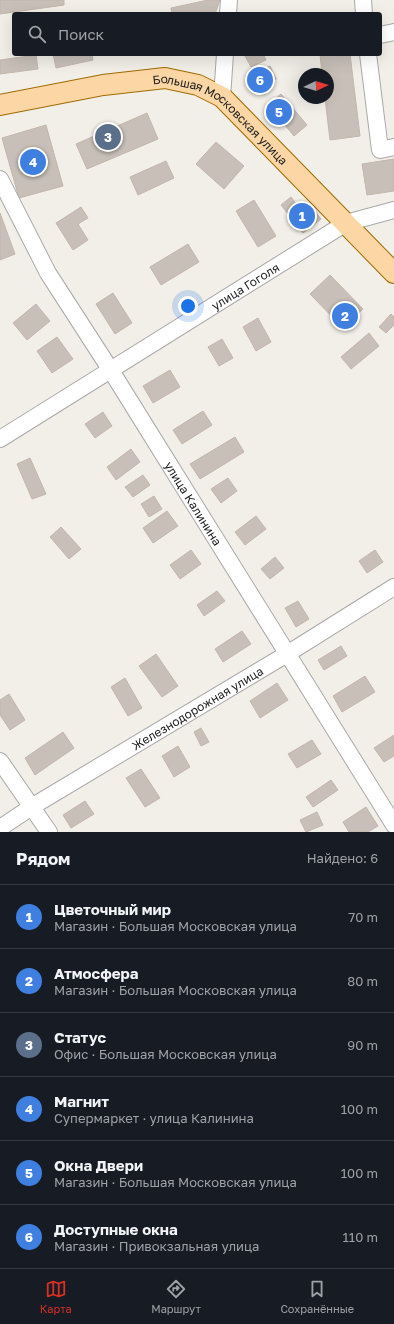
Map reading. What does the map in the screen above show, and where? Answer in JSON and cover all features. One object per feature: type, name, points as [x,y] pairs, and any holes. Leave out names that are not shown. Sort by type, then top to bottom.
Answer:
[{"type":"main road","name":"Большая Московская улица","points":[[0,104],[104,85],[165,78],[198,85],[222,97],[394,273]]},
{"type":"street","points":[[228,12],[229,0]]},
{"type":"street","points":[[363,0],[364,12]]},
{"type":"street","points":[[382,35],[394,32]]},
{"type":"street","points":[[222,97],[225,56]]},
{"type":"street","points":[[368,56],[380,150],[394,147]]},
{"type":"street","name":"улица Калинина","points":[[0,179],[48,273],[110,368],[394,825]]},
{"type":"street","name":"улица Гоголя","points":[[0,439],[110,368],[346,223],[394,210]]},
{"type":"street","name":"Железнодорожная улица","points":[[0,828],[32,806],[287,654],[394,587]]},
{"type":"street","points":[[0,761],[49,832]]},
{"type":"building","points":[[0,0],[64,0],[64,5],[0,14]]},
{"type":"building","points":[[208,0],[220,0],[216,12],[172,12],[171,8]]},
{"type":"building","points":[[36,56],[38,69],[0,74],[0,60]]},
{"type":"building","points":[[53,56],[92,56],[93,60],[56,68]]},
{"type":"building","points":[[245,56],[264,56],[266,60],[251,67]]},
{"type":"building","points":[[320,56],[350,56],[360,136],[330,140],[326,104],[334,104],[334,68],[321,68]]},
{"type":"building","points":[[270,66],[276,79],[259,86],[254,74]]},
{"type":"building","points":[[281,94],[307,125],[294,136],[268,105]]},
{"type":"building","points":[[147,113],[158,139],[87,169],[76,144]]},
{"type":"building","points":[[46,125],[63,186],[19,198],[2,138]]},
{"type":"building","points":[[216,142],[244,166],[224,189],[196,164]]},
{"type":"building","points":[[394,159],[394,191],[367,195],[362,164]]},
{"type":"building","points":[[166,161],[174,178],[138,195],[130,177]]},
{"type":"building","points":[[291,197],[305,215],[313,209],[321,219],[303,233],[281,205]]},
{"type":"building","points":[[254,200],[276,236],[258,247],[236,211]]},
{"type":"building","points":[[81,207],[88,218],[78,224],[88,240],[73,250],[56,223]]},
{"type":"building","points":[[0,213],[15,254],[0,260]]},
{"type":"building","points":[[188,244],[199,262],[161,285],[150,267]]},
{"type":"building","points":[[330,275],[363,309],[343,328],[310,294]]},
{"type":"building","points":[[113,293],[132,323],[115,334],[96,304]]},
{"type":"building","points":[[36,304],[50,321],[27,340],[13,323]]},
{"type":"building","points":[[391,314],[394,317],[394,325],[386,333],[379,327]]},
{"type":"building","points":[[258,318],[271,342],[256,351],[243,327]]},
{"type":"building","points":[[369,333],[379,346],[351,369],[341,357]]},
{"type":"building","points":[[57,337],[73,359],[52,373],[37,351]]},
{"type":"building","points":[[222,339],[233,358],[219,366],[208,347]]},
{"type":"building","points":[[170,370],[180,387],[153,403],[143,386]]},
{"type":"building","points":[[203,411],[212,425],[182,444],[173,430]]},
{"type":"building","points":[[103,412],[112,426],[95,438],[85,424]]},
{"type":"building","points":[[235,437],[244,452],[200,479],[190,464]]},
{"type":"building","points":[[131,449],[140,462],[116,480],[107,467]]},
{"type":"building","points":[[30,458],[46,494],[32,499],[17,464]]},
{"type":"building","points":[[143,475],[150,485],[133,497],[125,487]]},
{"type":"building","points":[[228,478],[237,491],[221,503],[211,489]]},
{"type":"building","points":[[154,496],[162,509],[149,517],[141,504]]},
{"type":"building","points":[[167,511],[178,526],[153,543],[143,528]]},
{"type":"building","points":[[256,516],[266,529],[245,545],[235,532]]},
{"type":"building","points":[[61,527],[81,549],[69,559],[50,537]]},
{"type":"building","points":[[191,550],[201,564],[180,579],[170,565]]},
{"type":"building","points":[[375,550],[383,562],[367,573],[359,561]]},
{"type":"building","points":[[275,557],[284,568],[270,579],[261,569]]},
{"type":"building","points":[[217,591],[225,601],[204,616],[197,605]]},
{"type":"building","points":[[298,601],[309,619],[296,627],[285,608]]},
{"type":"building","points":[[242,631],[251,644],[223,662],[215,649]]},
{"type":"building","points":[[341,646],[347,656],[324,670],[318,660]]},
{"type":"building","points":[[156,654],[178,686],[162,697],[139,666]]},
{"type":"building","points":[[365,676],[375,692],[342,712],[333,696]]},
{"type":"building","points":[[125,678],[142,708],[128,716],[111,687]]},
{"type":"building","points":[[277,683],[288,700],[260,718],[250,701]]},
{"type":"building","points":[[9,694],[25,720],[10,730],[0,715],[0,700]]},
{"type":"building","points":[[201,728],[209,742],[201,746],[194,732]]},
{"type":"building","points":[[63,732],[74,748],[35,775],[25,758]]},
{"type":"building","points":[[394,735],[394,756],[384,762],[374,748]]},
{"type":"building","points":[[312,740],[321,754],[297,768],[288,754]]},
{"type":"building","points":[[178,746],[190,767],[174,777],[162,756]]},
{"type":"building","points":[[141,769],[160,798],[145,807],[126,778]]},
{"type":"building","points":[[331,780],[338,790],[313,807],[306,797]]},
{"type":"building","points":[[85,801],[94,814],[71,828],[63,815]]},
{"type":"building","points":[[366,807],[378,826],[368,832],[349,832],[343,822]]},
{"type":"building","points":[[317,812],[323,825],[306,832],[300,820]]},
{"type":"place","name":"Доступные окна","points":[[260,80]]},
{"type":"place","name":"Окна Двери","points":[[279,112]]},
{"type":"place","name":"Статус","points":[[108,137]]},
{"type":"place","name":"Магнит","points":[[33,162]]},
{"type":"place","name":"Цветочный мир","points":[[302,216]]},
{"type":"place","name":"Атмосфера","points":[[345,316]]}]
